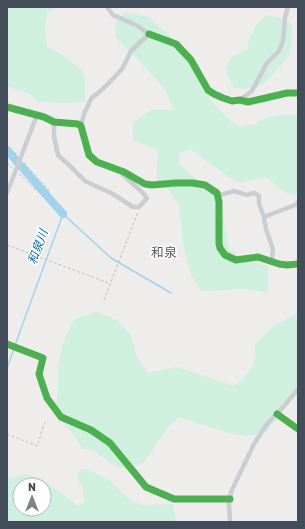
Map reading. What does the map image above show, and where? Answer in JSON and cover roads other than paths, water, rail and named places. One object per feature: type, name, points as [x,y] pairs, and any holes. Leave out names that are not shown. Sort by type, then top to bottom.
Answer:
[{"type":"street","points":[[107,7],[113,14],[136,25],[149,34],[176,44],[191,60],[208,90],[223,98],[232,101],[240,100],[248,102],[287,93],[298,93]]},
{"type":"street","points":[[240,100],[252,91],[266,63],[279,51],[283,41],[285,17],[288,7]]},
{"type":"street","points":[[149,34],[130,51],[122,69],[91,99],[84,114],[81,126],[89,155],[97,162],[124,172],[145,184],[198,184],[209,187],[217,193],[219,202],[219,244],[225,255],[236,260],[254,257],[279,264],[298,264]]},
{"type":"street","points":[[7,107],[44,117],[54,122],[74,123],[81,126]]},
{"type":"street","points":[[7,193],[37,115]]},
{"type":"street","points":[[54,122],[54,136],[58,156],[72,167],[85,181],[113,194],[133,207],[139,207],[147,198],[123,175]]},
{"type":"street","points":[[217,196],[234,191],[246,195],[254,193],[259,196],[259,204],[273,250],[272,261]]},
{"type":"street","points":[[264,217],[295,205],[298,202]]},
{"type":"street","points":[[7,344],[43,358],[38,374],[46,398],[61,417],[91,430],[110,443],[146,487],[174,499],[230,499]]},
{"type":"street","points":[[228,521],[231,492],[256,441],[267,424],[286,405],[298,389]]},
{"type":"street","points":[[277,414],[298,429]]},
{"type":"waterway","name":"和泉川","points":[[7,150],[63,214]]},
{"type":"waterway","name":"和泉川","points":[[15,345],[63,214],[111,258],[171,293]]},
{"type":"waterway","name":"和泉川","points":[[7,368],[14,349]]},
{"type":"district","name":"和泉","points":[[164,252]]}]
